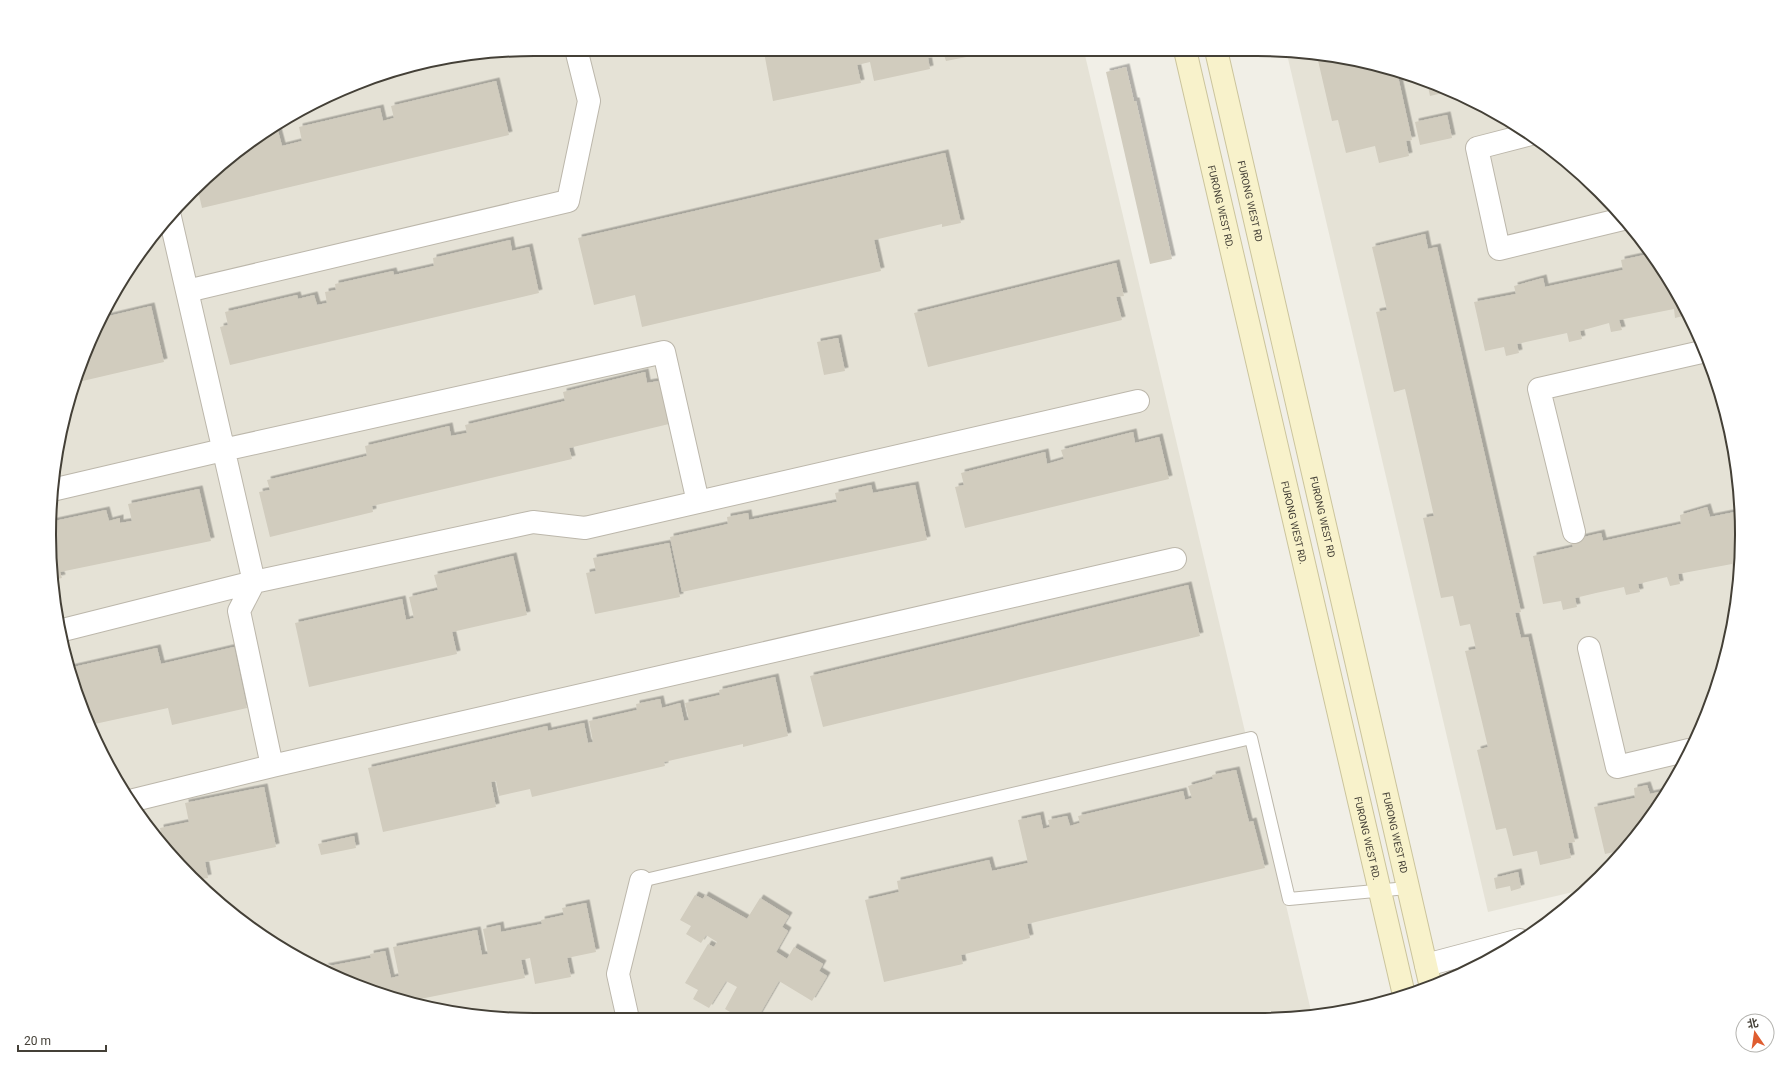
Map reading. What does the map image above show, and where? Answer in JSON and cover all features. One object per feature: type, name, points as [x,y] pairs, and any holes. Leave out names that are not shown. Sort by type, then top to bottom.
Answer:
[{"type":"main road","name":"FURONG WEST RD.","points":[[1186,56],[1379,892],[1403,990]]},
{"type":"main road","name":"FURONG WEST RD","points":[[1217,56],[1407,888],[1428,974]]},
{"type":"street","points":[[186,291],[568,201],[589,101],[578,56]]},
{"type":"street","points":[[1521,136],[1477,148],[1499,249],[1617,220]]},
{"type":"street","points":[[171,223],[254,582],[239,611],[272,766]]},
{"type":"street","points":[[58,489],[223,450],[664,352],[698,502]]},
{"type":"street","points":[[1574,532],[1539,389],[1700,352]]},
{"type":"street","points":[[65,629],[254,582],[533,522],[585,528],[1138,401]]},
{"type":"street","points":[[137,799],[272,766],[1175,559]]},
{"type":"street","points":[[1589,648],[1617,767],[1683,751]]},
{"type":"street","points":[[627,1013],[618,974],[641,881]]},
{"type":"street","points":[[1428,974],[1496,949]]},
{"type":"lane","points":[[641,881],[1251,738],[1289,900],[1407,888]]},
{"type":"shaded area","points":[[534,56],[1085,56],[1311,1010],[1256,1013],[534,1013],[472,1009],[441,1004],[381,988],[351,977],[323,964],[295,949],[243,914],[196,873],[175,850],[155,826],[120,774],[92,718],[81,688],[65,628],[60,597],[57,566],[57,503],[65,441],[72,411],[92,351],[105,323],[120,295],[155,243],[196,196],[219,175],[243,155],[295,120],[351,92],[411,72],[472,60]]},
{"type":"shaded area","points":[[1288,57],[1350,65],[1410,81],[1440,92],[1496,120],[1548,155],[1595,196],[1636,243],[1654,269],[1671,295],[1699,351],[1719,411],[1726,441],[1734,503],[1734,566],[1726,628],[1710,688],[1699,718],[1671,774],[1654,800],[1636,826],[1595,873],[1575,892],[1488,912]]},
{"type":"building","points":[[765,56],[939,56],[928,58],[930,69],[874,81],[870,62],[857,65],[861,83],[773,101]]},
{"type":"building","points":[[944,56],[972,56],[946,61]]},
{"type":"building","points":[[1318,60],[1350,65],[1398,77],[1412,140],[1406,141],[1409,156],[1379,163],[1375,146],[1346,153],[1338,120],[1332,121]]},
{"type":"building","points":[[1126,67],[1134,101],[1136,101],[1172,259],[1150,264],[1106,72]]},
{"type":"building","points":[[496,81],[509,135],[202,208],[199,194],[243,155],[278,131],[282,146],[302,141],[299,127],[380,108],[383,121],[394,118],[391,106]]},
{"type":"building","points":[[1428,88],[1442,93],[1430,96]]},
{"type":"building","points":[[1447,115],[1452,138],[1420,145],[1415,122]]},
{"type":"building","points":[[945,153],[961,223],[942,227],[942,224],[874,240],[881,271],[642,327],[635,295],[594,305],[578,238]]},
{"type":"building","points":[[1425,234],[1428,249],[1437,247],[1521,612],[1515,613],[1521,638],[1528,637],[1575,842],[1568,843],[1571,858],[1540,865],[1537,851],[1513,856],[1506,828],[1496,830],[1477,750],[1488,747],[1465,651],[1476,649],[1470,624],[1460,626],[1453,596],[1441,598],[1423,518],[1434,516],[1405,389],[1394,392],[1376,312],[1387,310],[1372,247]]},
{"type":"building","points":[[510,240],[512,251],[529,247],[539,293],[230,365],[220,327],[228,325],[225,312],[297,295],[298,299],[314,295],[317,305],[327,303],[325,292],[336,290],[335,284],[393,271],[394,275],[434,266],[433,258]]},
{"type":"building","points":[[1644,255],[1671,295],[1682,316],[1675,318],[1674,309],[1619,320],[1622,330],[1611,332],[1609,323],[1580,331],[1582,339],[1569,342],[1567,333],[1517,344],[1519,353],[1506,356],[1504,347],[1485,351],[1474,302],[1516,294],[1514,286],[1543,278],[1545,287],[1623,270],[1621,260]]},
{"type":"building","points":[[1116,263],[1124,296],[1116,297],[1122,320],[928,367],[914,313]]},
{"type":"building","points":[[151,306],[164,362],[81,381],[92,351],[109,316]]},
{"type":"building","points":[[838,338],[845,371],[824,375],[817,342]]},
{"type":"building","points":[[645,372],[647,383],[659,381],[669,424],[569,448],[572,459],[372,506],[373,512],[270,537],[259,492],[270,490],[267,480],[367,456],[365,446],[449,426],[451,436],[467,433],[465,425],[565,401],[563,392]]},
{"type":"building","points":[[1133,432],[1135,443],[1159,437],[1169,479],[965,528],[955,487],[964,485],[961,473],[1045,452],[1047,464],[1064,459],[1061,450]]},
{"type":"building","points":[[871,485],[873,493],[915,485],[927,540],[682,592],[670,537],[728,524],[727,517],[748,513],[749,520],[837,502],[835,493]]},
{"type":"building","points":[[199,489],[211,541],[60,572],[62,578],[58,579],[56,521],[106,510],[109,521],[120,518],[120,523],[132,521],[128,504]]},
{"type":"building","points":[[1707,507],[1710,517],[1734,512],[1734,570],[1732,564],[1678,574],[1680,584],[1670,586],[1667,577],[1638,584],[1640,592],[1626,595],[1624,587],[1575,598],[1577,607],[1563,610],[1561,601],[1543,604],[1533,556],[1573,547],[1571,540],[1601,533],[1603,541],[1681,524],[1680,515]]},
{"type":"building","points":[[669,543],[680,597],[595,614],[586,573],[596,571],[593,558]]},
{"type":"building","points":[[513,556],[527,615],[452,632],[457,654],[309,687],[295,623],[402,599],[406,620],[414,618],[409,597],[438,590],[434,575]]},
{"type":"building","points":[[1188,585],[1200,636],[823,727],[810,676]]},
{"type":"building","points":[[234,647],[247,708],[172,725],[168,708],[95,724],[75,667],[157,648],[161,664]]},
{"type":"building","points":[[775,677],[788,736],[743,747],[743,744],[664,762],[665,766],[532,797],[530,789],[499,796],[496,781],[491,782],[496,807],[383,832],[368,768],[547,726],[548,731],[584,723],[588,743],[593,742],[589,721],[637,710],[636,704],[660,699],[662,708],[680,703],[684,721],[689,720],[685,703],[720,695],[719,690]]},
{"type":"building","points":[[1236,770],[1249,822],[1253,821],[1265,868],[1027,924],[1030,938],[961,955],[963,964],[884,982],[865,900],[899,892],[897,881],[989,860],[992,871],[1028,863],[1018,820],[1040,815],[1043,829],[1050,827],[1048,820],[1067,816],[1070,826],[1080,823],[1078,816],[1183,791],[1185,800],[1192,798],[1188,786],[1213,779],[1212,775]]},
{"type":"building","points":[[1647,785],[1650,794],[1659,792],[1636,826],[1616,850],[1614,852],[1605,854],[1594,807],[1635,798],[1634,788]]},
{"type":"building","points":[[264,787],[276,847],[205,862],[208,878],[202,879],[161,833],[160,828],[189,822],[185,803]]},
{"type":"building","points":[[354,836],[356,848],[321,855],[318,844]]},
{"type":"building","points":[[1518,872],[1521,888],[1511,891],[1510,886],[1496,889],[1494,878]]},
{"type":"building","points":[[695,895],[703,899],[705,895],[747,919],[760,898],[789,916],[782,927],[788,931],[776,952],[787,959],[794,947],[823,964],[819,971],[827,976],[812,1001],[779,981],[760,1013],[732,1013],[725,1009],[737,987],[726,981],[709,1008],[693,999],[698,990],[685,983],[708,944],[714,947],[717,942],[706,935],[701,943],[686,934],[691,926],[680,920]]},
{"type":"building","points":[[586,903],[596,952],[567,958],[571,977],[535,984],[530,958],[521,960],[525,978],[420,999],[381,988],[328,966],[371,958],[370,954],[385,951],[391,978],[399,976],[393,947],[477,930],[482,955],[488,954],[483,929],[500,925],[501,932],[542,924],[541,920],[564,915],[562,908]]}]
